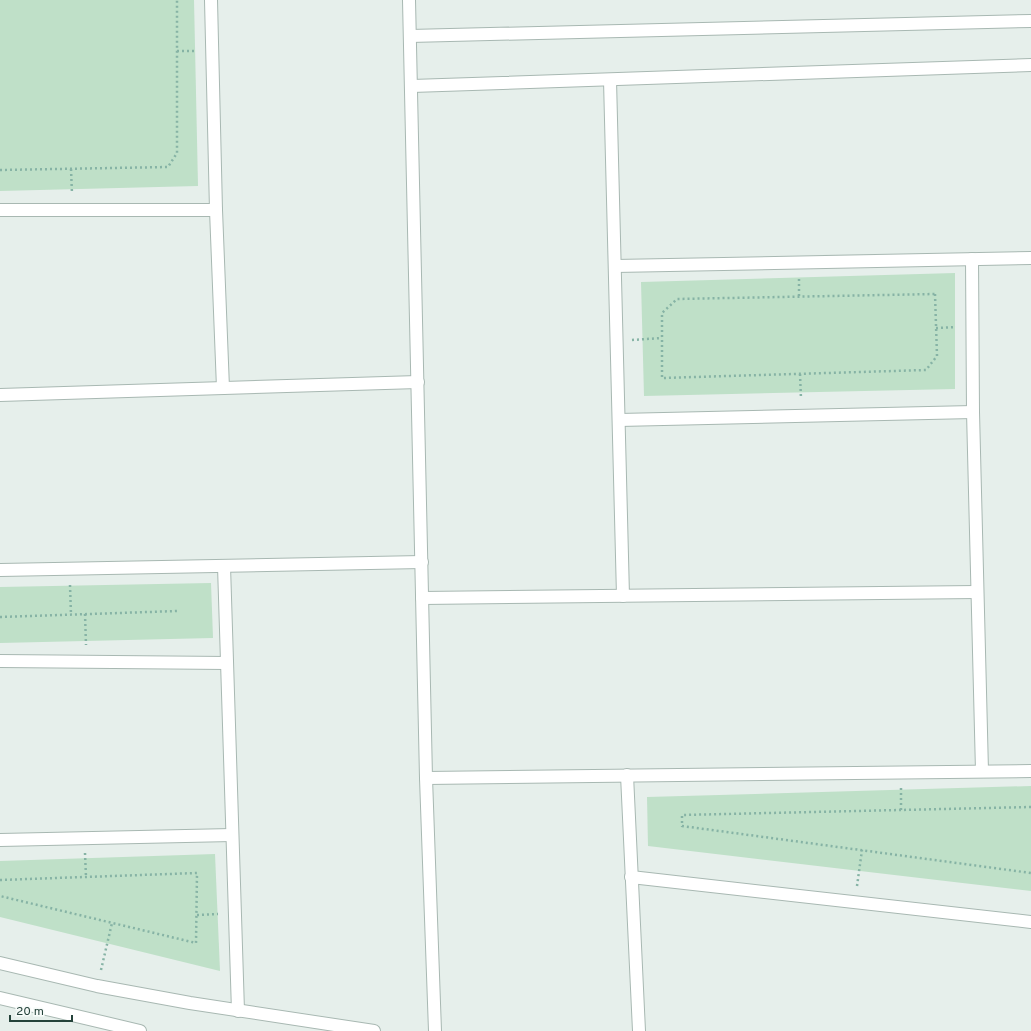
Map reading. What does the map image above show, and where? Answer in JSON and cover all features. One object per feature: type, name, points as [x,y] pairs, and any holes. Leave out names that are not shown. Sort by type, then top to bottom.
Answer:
[{"type":"street","points":[[211,0],[216,210],[223,388]]},
{"type":"street","points":[[409,0],[426,778],[435,1031]]},
{"type":"street","points":[[410,36],[1031,21]]},
{"type":"street","points":[[412,86],[1031,65]]},
{"type":"street","points":[[610,80],[623,596]]},
{"type":"street","points":[[0,210],[216,210]]},
{"type":"street","points":[[615,266],[1031,258]]},
{"type":"street","points":[[972,259],[973,412],[982,771]]},
{"type":"street","points":[[0,395],[418,382]]},
{"type":"street","points":[[619,420],[973,412]]},
{"type":"street","points":[[0,570],[422,562]]},
{"type":"street","points":[[224,566],[238,1011]]},
{"type":"street","points":[[422,598],[977,592]]},
{"type":"street","points":[[0,661],[227,663]]},
{"type":"street","points":[[426,778],[1031,770]]},
{"type":"street","points":[[627,775],[639,1031]]},
{"type":"street","points":[[0,840],[232,835]]},
{"type":"street","points":[[631,877],[1031,922]]},
{"type":"street","points":[[0,963],[97,986],[238,1011],[374,1031]]},
{"type":"street","points":[[0,998],[140,1031]]},
{"type":"path","points":[[0,170],[168,167],[177,153],[177,0]]},
{"type":"path","points":[[71,169],[72,210]]},
{"type":"path","points":[[935,294],[937,356],[926,370],[662,378],[662,338],[662,313],[677,299],[935,294]]},
{"type":"path","points":[[617,341],[662,338]]},
{"type":"path","points":[[800,374],[801,416]]},
{"type":"path","points":[[69,569],[71,615]]},
{"type":"path","points":[[0,617],[178,611]]},
{"type":"path","points":[[85,614],[87,662]]},
{"type":"path","points":[[901,772],[901,810]]},
{"type":"path","points":[[1031,807],[682,815],[682,826],[1031,873]]},
{"type":"path","points":[[84,838],[86,877]]},
{"type":"path","points":[[854,902],[862,850]]},
{"type":"path","points":[[0,880],[197,874],[196,943],[0,896]]},
{"type":"path","points":[[197,915],[235,913]]},
{"type":"path","points":[[97,986],[112,923]]},
{"type":"green space","points":[[0,0],[194,0],[198,186],[0,191]]},
{"type":"green space","points":[[955,273],[955,389],[644,396],[641,282]]},
{"type":"green space","points":[[211,583],[213,638],[0,643],[0,587]]},
{"type":"green space","points":[[1031,786],[1031,891],[648,846],[647,797]]},
{"type":"green space","points":[[215,854],[220,971],[0,917],[0,861]]}]
